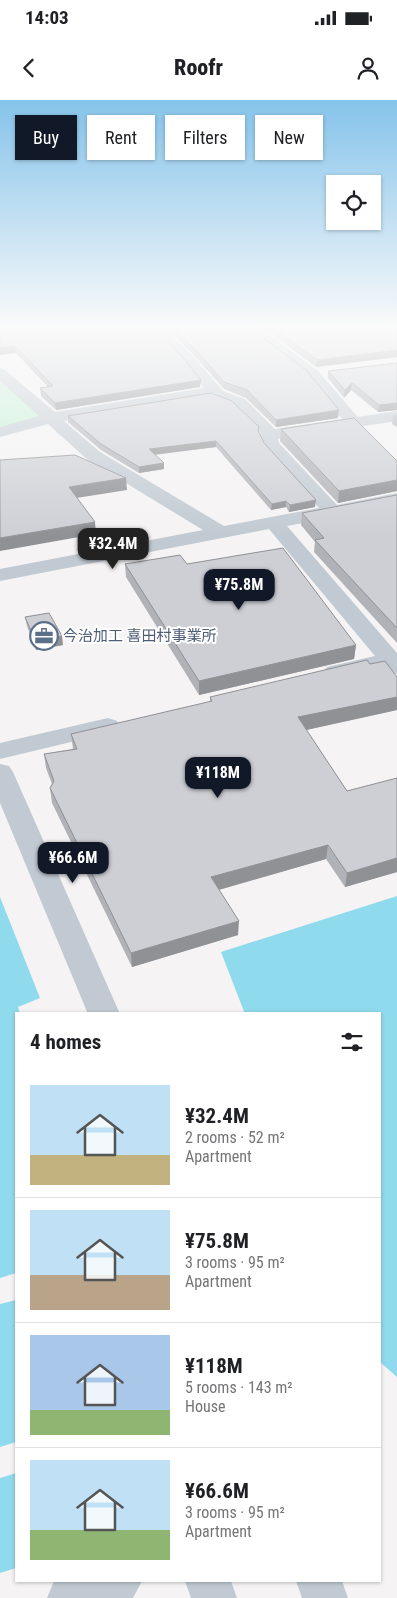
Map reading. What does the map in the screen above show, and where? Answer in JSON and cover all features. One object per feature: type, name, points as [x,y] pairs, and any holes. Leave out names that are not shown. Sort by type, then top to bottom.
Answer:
[{"type":"street","points":[[26,396],[94,456],[220,532]]},
{"type":"street","points":[[0,432],[51,418],[190,396]]},
{"type":"street","points":[[224,396],[239,402],[271,434]]},
{"type":"street","points":[[331,396],[354,423]]},
{"type":"street","points":[[271,434],[397,416]]},
{"type":"street","points":[[271,434],[268,435],[272,444],[332,510]]},
{"type":"street","points":[[0,575],[397,499]]},
{"type":"street","points":[[273,522],[394,663]]},
{"type":"street","points":[[313,677],[394,663]]},
{"type":"street","points":[[0,751],[130,721]]},
{"type":"street","points":[[0,772],[103,1012]]},
{"type":"street","points":[[70,1598],[116,1582]]},
{"type":"street","points":[[208,1582],[214,1598]]},
{"type":"street","points":[[319,1582],[326,1598]]},
{"type":"green space","points":[[0,396],[18,396],[42,418],[0,428]]},
{"type":"water","points":[[397,896],[397,1377],[381,1363],[381,1012],[244,1012],[221,952]]},
{"type":"water","points":[[0,897],[40,998],[18,1007],[19,1012],[15,1012],[15,1273],[0,1278]]},
{"type":"water","points":[[15,1300],[15,1442],[0,1447],[0,1304]]},
{"type":"water","points":[[15,1473],[15,1568],[0,1573],[0,1478]]},
{"type":"building","points":[[48,396],[100,396],[55,403]]},
{"type":"building","points":[[193,396],[219,396],[232,401],[259,427],[258,430],[264,443],[316,500],[290,505],[286,501],[272,504],[216,441],[149,449],[164,463],[139,467],[101,444],[68,416]]},
{"type":"building","points":[[253,396],[327,396],[339,410],[276,420]]},
{"type":"building","points":[[368,396],[397,396],[397,403],[379,405]]},
{"type":"building","points":[[354,418],[397,461],[397,480],[339,491],[281,429]]},
{"type":"building","points":[[75,455],[126,478],[69,487],[95,522],[0,538],[0,460]]},
{"type":"building","points":[[397,495],[397,628],[315,540],[324,538],[302,513]]},
{"type":"building","points":[[283,548],[356,645],[199,681],[125,564],[180,555],[187,564]]},
{"type":"building","points":[[49,613],[62,636],[35,640],[25,617]]},
{"type":"building","points":[[367,660],[370,664],[385,661],[397,677],[397,697],[298,717],[347,791],[397,778],[397,858],[347,873],[328,845],[211,877],[239,921],[131,953],[50,788],[54,781],[44,754],[77,749],[71,734],[212,701],[210,697]]},
{"type":"place","name":"今治加工 喜田村事業所","points":[[44,636]]}]
